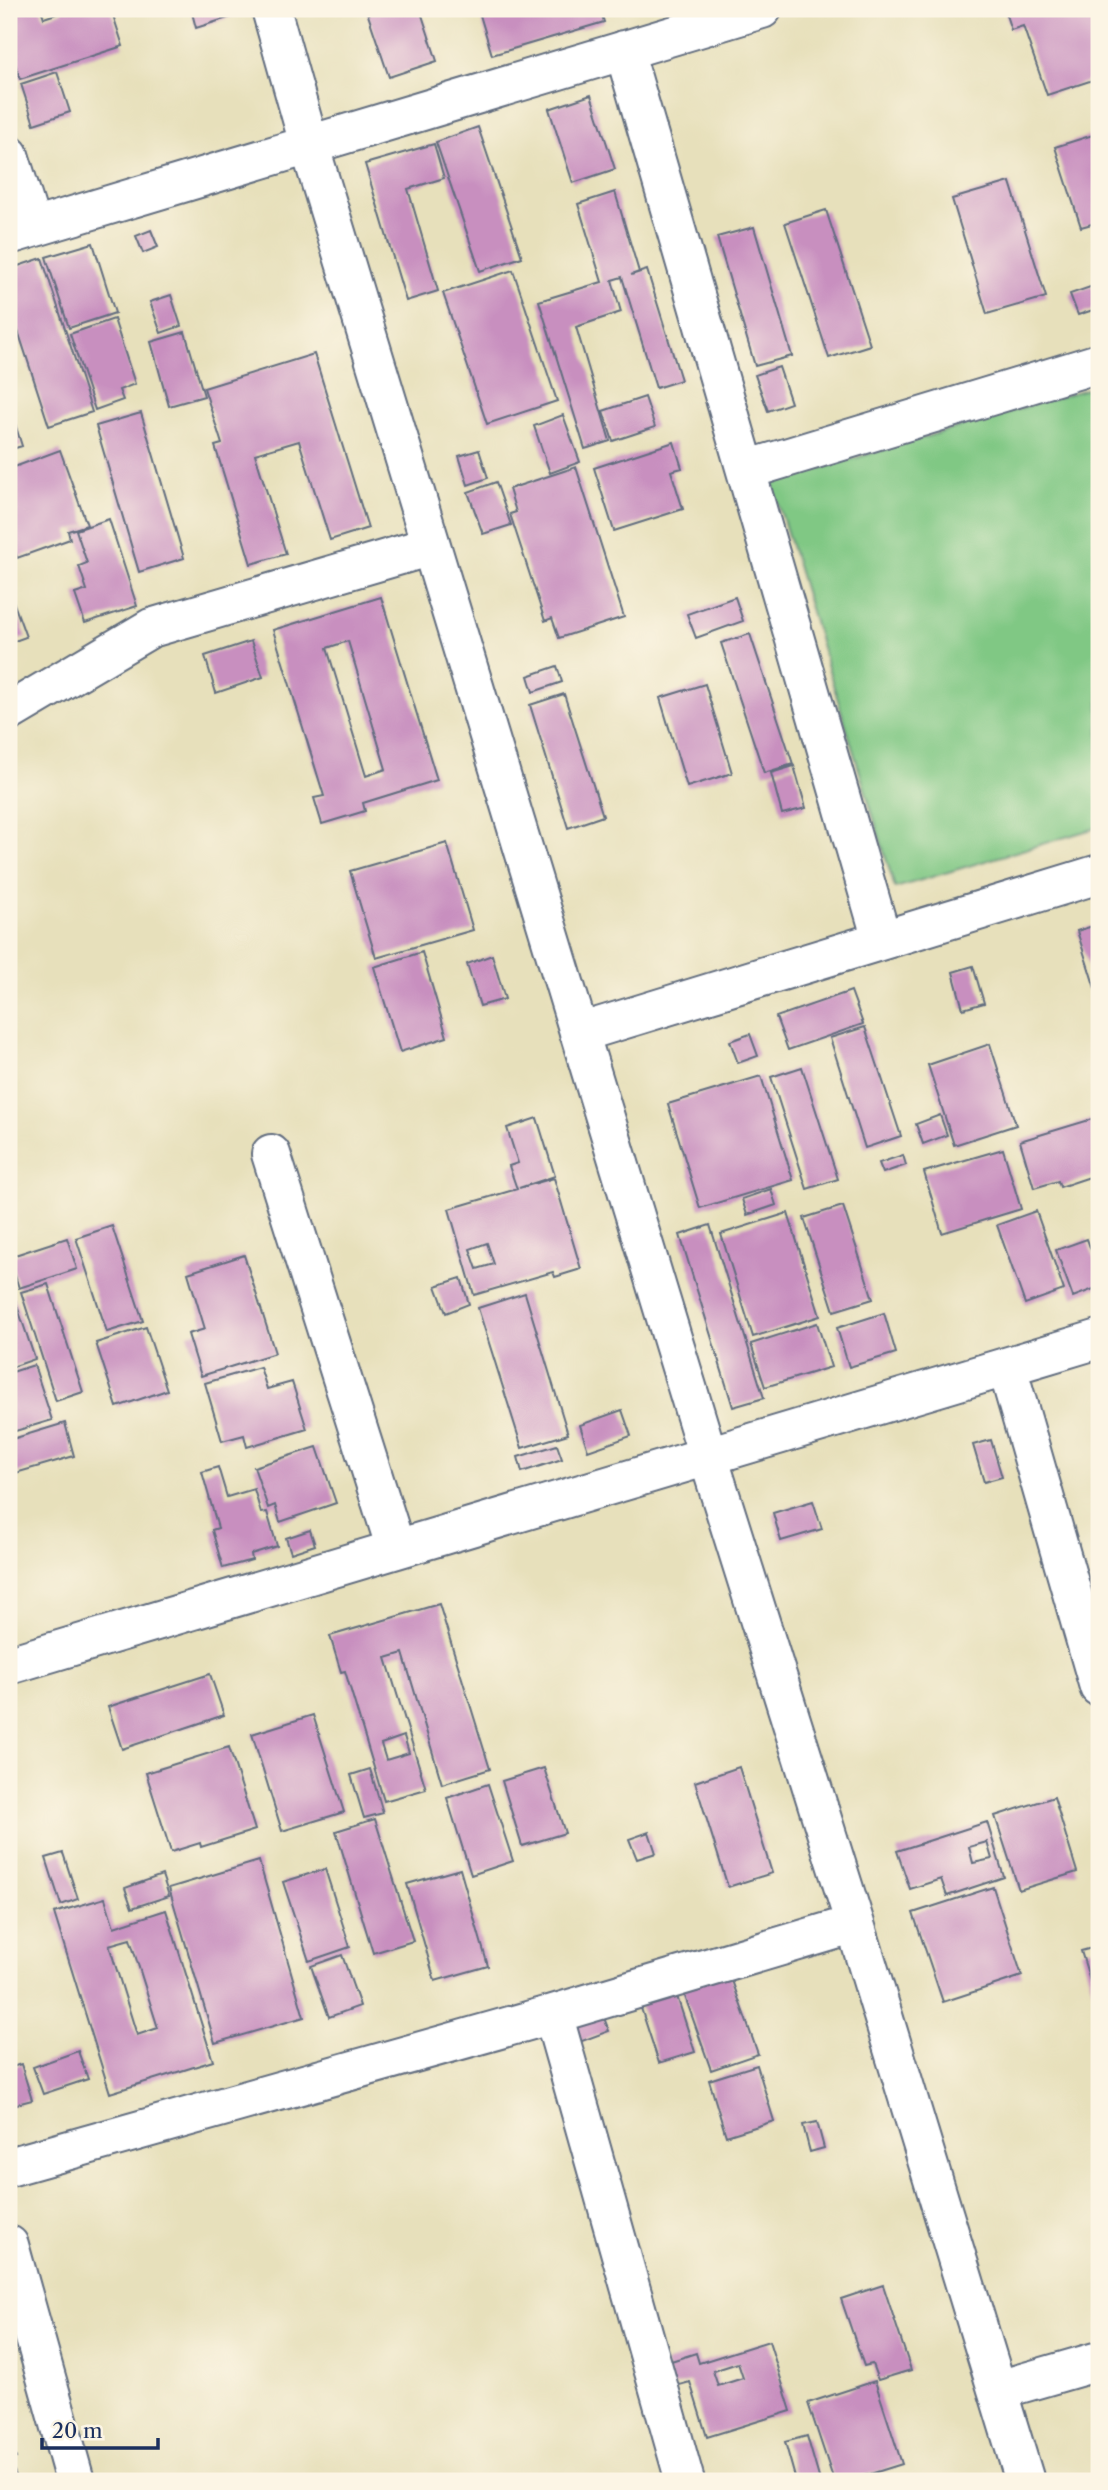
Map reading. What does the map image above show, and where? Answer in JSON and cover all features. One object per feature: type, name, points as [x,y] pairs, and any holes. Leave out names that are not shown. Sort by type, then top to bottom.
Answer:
[{"type":"street","points":[[271,9],[708,1456],[855,1924],[1025,2481]]},
{"type":"street","points":[[9,155],[20,231],[762,9]]},
{"type":"street","points":[[624,50],[882,940]]},
{"type":"street","points":[[746,470],[1099,363]]},
{"type":"street","points":[[9,712],[151,628],[432,545]]},
{"type":"street","points":[[579,1033],[1099,874]]},
{"type":"street","points":[[271,1154],[396,1549]]},
{"type":"street","points":[[9,1665],[1099,1339]]},
{"type":"street","points":[[1007,1367],[1099,1687]]},
{"type":"street","points":[[9,2167],[553,2014],[855,1924]]},
{"type":"street","points":[[553,2014],[685,2481]]},
{"type":"street","points":[[9,2245],[75,2481]]},
{"type":"street","points":[[998,2390],[1099,2361]]},
{"type":"green space","points":[[1099,385],[1099,827],[895,888],[772,483]]},
{"type":"building","points":[[9,9],[41,9],[44,18],[62,12],[61,9],[111,9],[123,46],[20,79],[9,45]]},
{"type":"building","points":[[191,9],[235,9],[237,15],[196,28]]},
{"type":"building","points":[[366,9],[420,9],[437,61],[389,77]]},
{"type":"building","points":[[499,9],[600,9],[604,22],[492,55],[480,15]]},
{"type":"building","points":[[1004,9],[1099,9],[1099,78],[1047,95],[1023,26],[1011,30]]},
{"type":"building","points":[[57,72],[70,112],[34,124],[21,84]]},
{"type":"building","points":[[591,95],[615,169],[573,183],[549,109]]},
{"type":"building","points":[[478,127],[522,257],[480,271],[436,142]]},
{"type":"building","points":[[1099,133],[1099,222],[1081,227],[1055,147]]},
{"type":"building","points":[[434,144],[444,178],[408,189],[438,291],[406,301],[365,164]]},
{"type":"building","points":[[1010,182],[1046,297],[987,314],[952,199]]},
{"type":"building","points":[[615,192],[639,272],[631,275],[647,270],[681,380],[656,388],[622,277],[612,280],[621,312],[576,327],[610,441],[585,449],[539,301],[602,282],[578,204]]},
{"type":"building","points":[[826,210],[870,345],[829,358],[785,223]]},
{"type":"building","points":[[754,227],[792,356],[755,366],[717,237]]},
{"type":"building","points":[[151,230],[158,247],[143,253],[136,236]]},
{"type":"building","points":[[93,243],[115,313],[69,328],[46,257]]},
{"type":"building","points":[[42,258],[92,412],[49,426],[9,303],[9,269]]},
{"type":"building","points":[[513,270],[557,401],[487,424],[443,293]]},
{"type":"building","points":[[1093,286],[1099,308],[1078,315],[1070,294]]},
{"type":"building","points":[[171,295],[181,326],[161,333],[150,302]]},
{"type":"building","points":[[114,319],[135,384],[119,390],[123,400],[95,410],[70,334]]},
{"type":"building","points":[[185,332],[204,396],[169,406],[151,342]]},
{"type":"building","points":[[314,354],[368,528],[330,540],[299,441],[255,454],[286,554],[251,564],[215,446],[222,444],[204,388]]},
{"type":"building","points":[[779,367],[791,403],[768,411],[755,375]]},
{"type":"building","points":[[645,397],[655,427],[613,441],[603,411]]},
{"type":"building","points":[[9,405],[22,446],[9,450]]},
{"type":"building","points":[[141,413],[184,558],[139,572],[96,426]]},
{"type":"building","points":[[563,415],[580,462],[550,473],[534,426]]},
{"type":"building","points":[[674,442],[682,468],[671,471],[683,509],[614,531],[594,468]]},
{"type":"building","points":[[60,450],[87,525],[68,531],[70,539],[17,558],[9,535],[9,469]]},
{"type":"building","points":[[479,450],[488,478],[468,485],[459,456]]},
{"type":"building","points":[[576,467],[624,617],[559,638],[552,618],[545,621],[510,514],[516,512],[509,489]]},
{"type":"building","points":[[496,482],[511,525],[483,534],[468,492]]},
{"type":"building","points":[[109,519],[137,606],[85,623],[75,594],[87,590],[79,566],[87,563],[76,530]]},
{"type":"building","points":[[9,590],[26,637],[9,643]]},
{"type":"building","points":[[381,597],[437,780],[363,803],[365,811],[322,824],[314,798],[324,796],[273,630]],"holes":[[[348,641],[386,769],[366,776],[327,648]]]},
{"type":"building","points":[[735,597],[743,621],[696,638],[687,614]]},
{"type":"building","points":[[750,634],[793,764],[764,773],[721,643]]},
{"type":"building","points":[[251,641],[263,677],[216,693],[205,656]]},
{"type":"building","points":[[557,666],[562,682],[533,692],[528,676]]},
{"type":"building","points":[[705,684],[732,773],[687,787],[660,698]]},
{"type":"building","points":[[564,694],[603,816],[568,828],[530,705]]},
{"type":"building","points":[[794,766],[806,808],[782,814],[771,773]]},
{"type":"building","points":[[447,843],[473,930],[376,958],[350,871]]},
{"type":"building","points":[[1099,924],[1099,1001],[1077,931]]},
{"type":"building","points":[[422,952],[447,1037],[400,1052],[374,967]]},
{"type":"building","points":[[492,955],[505,999],[480,1006],[467,964]]},
{"type":"building","points":[[973,966],[984,1003],[963,1009],[953,972]]},
{"type":"building","points":[[851,991],[863,1024],[788,1050],[776,1017]]},
{"type":"building","points":[[865,1027],[901,1136],[865,1148],[830,1038]]},
{"type":"building","points":[[750,1034],[758,1056],[738,1063],[730,1041]]},
{"type":"building","points":[[990,1044],[1016,1125],[954,1145],[928,1065]]},
{"type":"building","points":[[802,1067],[838,1179],[807,1189],[771,1077]]},
{"type":"building","points":[[761,1076],[793,1180],[700,1208],[668,1104]]},
{"type":"building","points":[[940,1115],[947,1135],[923,1144],[916,1124]]},
{"type":"building","points":[[1099,1117],[1099,1174],[1060,1187],[1058,1181],[1034,1188],[1020,1141]]},
{"type":"building","points":[[537,1118],[555,1176],[519,1188],[554,1178],[581,1269],[555,1277],[553,1272],[474,1295],[449,1209],[517,1189],[509,1166],[518,1163],[507,1128]],"holes":[[[487,1243],[494,1264],[477,1269],[470,1249]]]},
{"type":"building","points":[[1003,1149],[1021,1209],[942,1233],[924,1172]]},
{"type":"building","points":[[903,1155],[906,1165],[883,1173],[879,1163]]},
{"type":"building","points":[[771,1189],[776,1205],[747,1215],[742,1199]]},
{"type":"building","points":[[843,1206],[873,1299],[834,1311],[804,1218]]},
{"type":"building","points":[[1036,1211],[1064,1290],[1025,1304],[997,1225]]},
{"type":"building","points":[[788,1213],[820,1316],[753,1337],[721,1234]]},
{"type":"building","points":[[710,1225],[764,1398],[733,1407],[680,1235]]},
{"type":"building","points":[[112,1226],[143,1321],[107,1332],[76,1238]]},
{"type":"building","points":[[67,1238],[77,1269],[19,1288],[9,1257]]},
{"type":"building","points":[[1087,1239],[1099,1273],[1099,1287],[1073,1297],[1056,1250]]},
{"type":"building","points":[[244,1255],[275,1353],[201,1376],[188,1334],[205,1329],[188,1273]]},
{"type":"building","points":[[461,1278],[469,1304],[446,1313],[436,1286]]},
{"type":"building","points":[[9,1282],[35,1359],[9,1368]]},
{"type":"building","points":[[48,1284],[83,1392],[56,1401],[21,1292]]},
{"type":"building","points":[[525,1293],[568,1434],[522,1448],[478,1308]]},
{"type":"building","points":[[884,1313],[896,1353],[849,1367],[837,1328]]},
{"type":"building","points":[[817,1323],[831,1367],[765,1387],[751,1344]]},
{"type":"building","points":[[146,1327],[167,1390],[117,1407],[96,1343]]},
{"type":"building","points":[[34,1365],[52,1420],[9,1433],[9,1373]]},
{"type":"building","points":[[260,1367],[267,1389],[292,1382],[307,1429],[247,1447],[244,1435],[222,1441],[205,1383]]},
{"type":"building","points":[[622,1410],[631,1436],[588,1451],[580,1425]]},
{"type":"building","points":[[65,1423],[74,1456],[9,1475],[9,1440]]},
{"type":"building","points":[[991,1440],[1002,1477],[984,1482],[973,1445]]},
{"type":"building","points":[[557,1445],[562,1459],[522,1472],[518,1457]]},
{"type":"building","points":[[317,1447],[336,1503],[280,1522],[275,1505],[268,1508],[254,1467]]},
{"type":"building","points":[[218,1467],[227,1497],[254,1489],[261,1513],[267,1512],[277,1546],[251,1554],[252,1560],[223,1568],[212,1530],[218,1528],[202,1472]]},
{"type":"building","points":[[813,1501],[822,1529],[781,1541],[773,1513]]},
{"type":"building","points":[[310,1530],[315,1545],[291,1553],[286,1538]]},
{"type":"building","points":[[439,1604],[490,1769],[442,1784],[403,1653],[386,1658],[426,1789],[384,1801],[345,1671],[341,1672],[330,1636]],"holes":[[[404,1736],[409,1753],[386,1760],[381,1744]]]},
{"type":"building","points":[[210,1674],[224,1715],[122,1749],[108,1707]]},
{"type":"building","points":[[313,1715],[344,1812],[282,1831],[252,1734]]},
{"type":"building","points":[[229,1747],[255,1830],[201,1847],[200,1843],[171,1852],[146,1773]]},
{"type":"building","points":[[739,1767],[772,1873],[728,1887],[695,1782]]},
{"type":"building","points":[[544,1768],[565,1833],[522,1846],[502,1781]]},
{"type":"building","points":[[370,1769],[383,1813],[364,1818],[351,1775]]},
{"type":"building","points":[[488,1784],[513,1861],[471,1875],[447,1798]]},
{"type":"building","points":[[1054,1797],[1077,1872],[1019,1890],[995,1816]]},
{"type":"building","points":[[375,1819],[413,1941],[373,1953],[336,1831]]},
{"type":"building","points":[[987,1822],[1004,1877],[947,1896],[941,1879],[910,1889],[897,1851]],"holes":[[[987,1842],[992,1859],[973,1863],[969,1847]]]},
{"type":"building","points":[[649,1832],[656,1853],[637,1859],[629,1839]]},
{"type":"building","points":[[63,1853],[78,1899],[61,1905],[46,1858]]},
{"type":"building","points":[[259,1861],[304,2017],[215,2043],[169,1888]]},
{"type":"building","points":[[325,1869],[350,1947],[309,1961],[283,1882]]},
{"type":"building","points":[[460,1869],[488,1966],[435,1981],[407,1884]]},
{"type":"building","points":[[162,1875],[169,1896],[132,1908],[125,1888]]},
{"type":"building","points":[[993,1887],[1022,1976],[943,2002],[913,1913]]},
{"type":"building","points":[[105,1898],[114,1927],[166,1910],[213,2061],[110,2093],[54,1913]],"holes":[[[130,1939],[158,2028],[137,2035],[109,1945]]]},
{"type":"building","points":[[1099,1946],[1099,2011],[1081,1951]]},
{"type":"building","points":[[342,1955],[360,2006],[329,2017],[311,1966]]},
{"type":"building","points":[[728,1969],[758,2054],[711,2070],[681,1985]]},
{"type":"building","points":[[674,1987],[695,2052],[659,2063],[638,1999]]},
{"type":"building","points":[[601,2010],[609,2031],[574,2044],[566,2023]]},
{"type":"building","points":[[78,2051],[88,2079],[43,2094],[33,2067]]},
{"type":"building","points":[[21,2064],[32,2100],[9,2106],[9,2068]]},
{"type":"building","points":[[757,2065],[774,2121],[726,2136],[709,2080]]},
{"type":"building","points":[[817,2122],[824,2148],[810,2152],[803,2125]]},
{"type":"building","points":[[883,2285],[911,2370],[878,2380],[872,2364],[864,2366],[841,2299]]},
{"type":"building","points":[[769,2341],[791,2411],[707,2437],[690,2382],[672,2387],[665,2363],[696,2353],[699,2363]],"holes":[[[738,2363],[743,2378],[718,2386],[713,2371]]]},
{"type":"building","points":[[875,2381],[902,2464],[848,2481],[834,2481],[808,2403]]},
{"type":"building","points":[[807,2436],[820,2481],[796,2481],[785,2442]]},
{"type":"building","points":[[9,2438],[16,2458],[9,2460]]},
{"type":"building","points":[[14,2471],[18,2481],[9,2481],[9,2473]]}]
